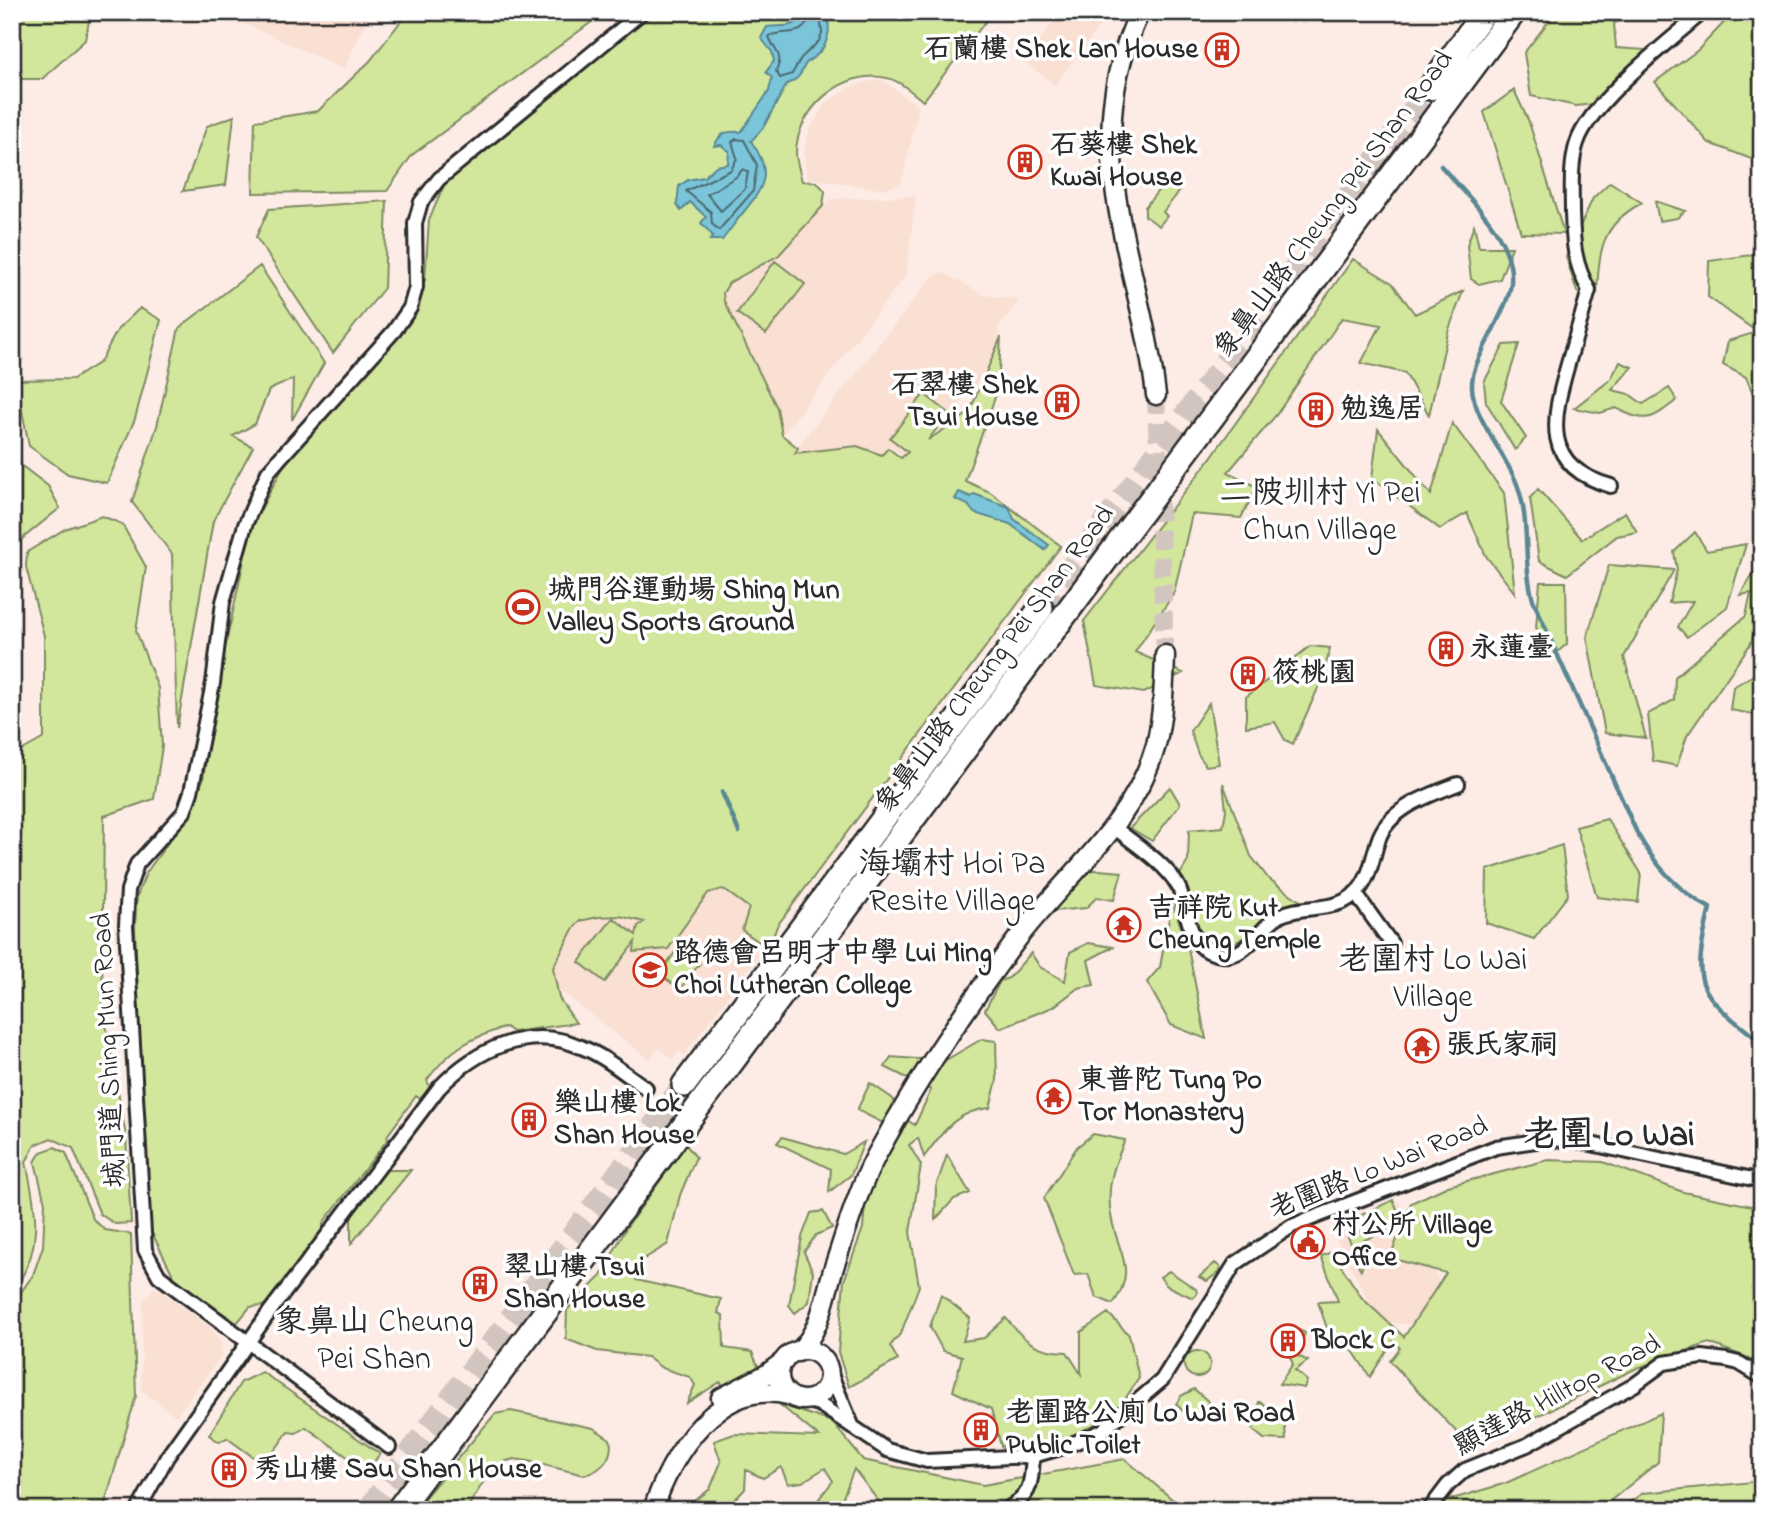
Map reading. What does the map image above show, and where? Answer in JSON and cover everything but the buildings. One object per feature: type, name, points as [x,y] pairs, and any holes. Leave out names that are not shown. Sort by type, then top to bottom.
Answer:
[{"type":"highway","name":"象鼻山路 Cheung Pei Shan Road","points":[[398,1510],[1514,12]]},
{"type":"highway","points":[[1494,41],[1524,12]]},
{"type":"highway","name":"象鼻山路 Cheung Pei Shan Road","points":[[1430,88],[1480,17]]},
{"type":"highway","name":"象鼻山路 Cheung Pei Shan Road","points":[[684,1085],[1041,608]]},
{"type":"street","name":"城門道 Shing Mun Road","points":[[249,1342],[159,1276],[150,1265],[145,1250],[126,925],[128,890],[137,863],[184,812],[191,792],[213,683],[223,602],[245,525],[268,472],[394,331],[410,308],[418,272],[415,223],[421,202],[439,179],[642,12]]},
{"type":"street","points":[[1140,12],[1128,38],[1114,89],[1109,130],[1111,169],[1145,324],[1156,395]]},
{"type":"street","points":[[1611,486],[1590,480],[1570,465],[1555,432],[1556,407],[1588,290],[1575,263],[1573,158],[1582,130],[1614,92],[1703,12]]},
{"type":"street","points":[[653,1510],[669,1470],[685,1443],[723,1396],[767,1374],[811,1338],[855,1203],[874,1161],[910,1096],[976,995],[1021,934],[1114,827],[1140,786],[1156,745],[1164,700],[1165,655]]},
{"type":"street","points":[[1114,827],[1172,877],[1183,898],[1194,935],[1208,951],[1232,954],[1245,950],[1280,916],[1330,906],[1355,893],[1366,879],[1384,826],[1415,803],[1458,784]]},
{"type":"street","points":[[1355,893],[1391,943]]},
{"type":"street","points":[[138,1510],[167,1457],[249,1342],[439,1088],[472,1059],[513,1041],[548,1038],[590,1051],[646,1088]]},
{"type":"street","name":"老圍路 Lo Wai Road","points":[[796,1398],[819,1404],[859,1434],[887,1450],[927,1461],[1033,1456],[1102,1431],[1156,1385],[1174,1366],[1205,1308],[1236,1264],[1269,1239],[1292,1226],[1496,1147],[1549,1139],[1577,1142],[1762,1181]]},
{"type":"street","points":[[821,1309],[818,1339],[847,1417],[859,1434]]},
{"type":"street","points":[[249,1342],[389,1447]]},
{"type":"street","points":[[796,1398],[779,1381],[791,1356],[810,1351],[827,1366]]},
{"type":"street","name":"顯達路 Hilltop Road","points":[[1429,1510],[1448,1485],[1465,1470],[1527,1446],[1634,1385],[1664,1363],[1702,1357],[1726,1360],[1739,1363],[1762,1377]]},
{"type":"street","points":[[705,1420],[755,1394],[776,1392],[796,1398],[814,1398],[823,1391],[827,1366]]},
{"type":"street","points":[[1005,1510],[1022,1501],[1031,1484],[1033,1456]]},
{"type":"shaded area","points":[[219,12],[370,12],[344,69]]},
{"type":"shaded area","points":[[1061,12],[1094,12],[1104,20],[1055,85],[1023,61]]},
{"type":"shaded area","points":[[874,80],[884,81],[919,107],[901,184],[881,189],[807,178],[804,153],[809,131],[825,104],[850,87]]},
{"type":"shaded area","points":[[916,196],[906,275],[782,435],[777,408],[729,315],[724,301],[725,288],[779,255],[831,199]]},
{"type":"shaded area","points":[[942,272],[984,295],[1019,300],[998,328],[1000,354],[955,409],[923,472],[890,446],[882,455],[858,448],[793,453],[933,276]]},
{"type":"shaded area","name":"路德會呂明才中學 Lui Ming Choi Lutheran College","points":[[723,889],[776,928],[768,943],[684,1055],[679,1051],[673,1059],[658,1048],[649,1059],[546,980],[580,921],[620,916],[662,927],[683,927],[708,893]]},
{"type":"shaded area","points":[[1398,1201],[1443,1289],[1428,1327],[1379,1321],[1331,1229]]},
{"type":"shaded area","points":[[155,1287],[209,1326],[223,1345],[220,1351],[223,1354],[176,1416],[141,1390],[143,1302]]},
{"type":"green space","points":[[12,12],[91,12],[85,40],[42,79],[12,79]]},
{"type":"green space","points":[[408,12],[605,12],[412,155],[387,191],[253,193],[255,121],[318,111],[370,61]]},
{"type":"green space","points":[[649,12],[993,12],[923,101],[896,81],[870,77],[854,79],[839,86],[813,108],[798,138],[796,155],[802,181],[817,182],[825,191],[823,206],[779,255],[729,283],[723,293],[724,301],[777,408],[782,435],[798,448],[795,453],[857,446],[882,455],[888,448],[901,458],[908,452],[890,438],[924,394],[949,413],[928,440],[969,413],[1001,337],[998,389],[965,481],[990,492],[1061,546],[777,926],[769,949],[742,930],[749,908],[723,889],[708,893],[668,949],[634,952],[635,942],[605,982],[579,962],[613,918],[636,935],[638,926],[644,922],[620,916],[580,921],[553,968],[559,998],[576,1023],[512,1032],[506,1027],[481,1036],[453,1052],[427,1080],[430,1088],[421,1099],[416,1096],[387,1136],[388,1139],[323,1223],[323,1254],[294,1292],[262,1306],[250,1307],[237,1323],[176,1281],[150,1229],[145,1176],[135,927],[137,896],[146,873],[188,815],[203,780],[217,685],[251,528],[286,461],[385,351],[414,312],[425,280],[429,220],[445,183]]},
{"type":"green space","points":[[1556,12],[1652,12],[1614,23],[1616,48],[1647,50],[1594,104],[1576,106],[1531,96],[1524,53]]},
{"type":"green space","points":[[1734,12],[1762,12],[1762,163],[1709,143],[1655,82],[1698,50]]},
{"type":"green space","points":[[1514,90],[1529,122],[1564,234],[1521,233],[1484,112]]},
{"type":"green space","points":[[234,116],[226,185],[183,191],[207,126]]},
{"type":"green space","points":[[1165,182],[1179,192],[1163,212],[1167,216],[1159,226],[1145,216],[1145,207]]},
{"type":"green space","points":[[1610,182],[1642,203],[1618,220],[1605,240],[1599,264],[1597,293],[1577,292],[1566,257],[1593,198]]},
{"type":"green space","points":[[387,201],[384,288],[333,353],[256,237],[269,209]]},
{"type":"green space","points":[[1655,201],[1685,211],[1677,218],[1659,221]]},
{"type":"green space","points":[[1474,225],[1479,247],[1512,247],[1500,279],[1479,284],[1471,279],[1467,245]]},
{"type":"green space","points":[[1762,241],[1762,396],[1754,396],[1746,377],[1723,365],[1728,341],[1757,332],[1708,297],[1709,261],[1751,255]]},
{"type":"green space","points":[[1353,259],[1392,283],[1415,314],[1463,291],[1448,332],[1429,415],[1405,373],[1361,363],[1381,325],[1342,318],[1277,414],[1228,472],[1257,487],[1241,518],[1192,514],[1174,593],[1135,652],[1183,673],[1144,693],[1096,685],[1084,621],[1207,463]]},
{"type":"green space","points":[[775,261],[805,284],[766,334],[737,313]]},
{"type":"green space","points":[[260,266],[324,363],[292,420],[293,379],[269,390],[255,424],[233,436],[253,447],[213,521],[177,728],[172,554],[132,502],[157,426],[179,328]]},
{"type":"green space","points":[[140,308],[161,320],[135,419],[107,483],[68,474],[29,446],[16,380],[73,379],[100,362],[118,329]]},
{"type":"green space","points":[[1519,344],[1501,401],[1526,438],[1515,450],[1486,402],[1484,382],[1504,345]]},
{"type":"green space","points":[[1620,362],[1632,367],[1612,390],[1629,394],[1643,404],[1669,388],[1677,400],[1648,418],[1616,408],[1600,413],[1574,408],[1610,380]]},
{"type":"green space","points":[[1452,423],[1504,493],[1515,593],[1486,556],[1467,513],[1440,529],[1372,478],[1378,429],[1431,495]]},
{"type":"green space","points":[[14,460],[48,486],[60,508],[12,547]]},
{"type":"green space","points":[[1538,489],[1582,539],[1625,512],[1637,532],[1617,536],[1567,575],[1539,561],[1530,498]]},
{"type":"green space","points":[[102,516],[122,524],[146,567],[136,631],[158,688],[162,746],[154,799],[104,816],[102,1002],[126,1136],[131,1223],[115,1224],[100,1214],[73,1148],[51,1138],[35,1145],[26,1162],[35,1213],[34,1245],[30,1260],[12,1292],[12,756],[44,738],[44,636],[26,567],[27,552],[65,529]]},
{"type":"green space","points":[[1695,532],[1707,551],[1746,544],[1727,607],[1687,637],[1678,627],[1693,601],[1669,603],[1677,570],[1674,552]]},
{"type":"green space","points":[[1761,561],[1762,599],[1751,643],[1687,736],[1677,766],[1653,761],[1648,714],[1674,700],[1675,677],[1746,616],[1751,593],[1740,595]]},
{"type":"green space","points":[[1609,565],[1674,570],[1624,657],[1646,738],[1605,733],[1587,637]]},
{"type":"green space","points":[[1540,582],[1566,582],[1567,644],[1550,658],[1536,627]]},
{"type":"green space","points":[[1310,646],[1330,648],[1324,675],[1293,744],[1285,740],[1275,722],[1246,727],[1246,697]]},
{"type":"green space","points":[[1762,670],[1758,715],[1730,710],[1733,687]]},
{"type":"green space","points":[[1209,703],[1219,764],[1206,766],[1198,754],[1190,731]]},
{"type":"green space","points":[[1223,783],[1251,856],[1268,878],[1300,901],[1274,912],[1234,944],[1215,949],[1206,944],[1198,933],[1186,890],[1179,876],[1188,861],[1189,830],[1223,827],[1226,810]]},
{"type":"green space","points":[[1170,787],[1180,804],[1152,841],[1130,828]]},
{"type":"green space","points":[[1607,819],[1641,873],[1638,902],[1597,897],[1576,827]]},
{"type":"green space","points":[[1562,845],[1568,895],[1534,939],[1486,923],[1487,870]]},
{"type":"green space","points":[[1079,871],[1122,872],[1114,900],[1097,897],[1086,908],[1053,911]]},
{"type":"green space","points":[[1172,902],[1187,943],[1206,1039],[1171,1025],[1147,982],[1160,967]]},
{"type":"green space","points":[[1088,943],[1113,947],[1088,960],[1094,985],[1078,988],[1053,1007],[1000,1028],[985,1010],[1000,981],[1009,978],[1031,953],[1040,967],[1065,981],[1070,952]]},
{"type":"green space","points":[[679,947],[700,963],[680,989],[659,974]]},
{"type":"green space","points":[[982,1039],[996,1041],[997,1080],[990,1108],[959,1118],[944,1131],[924,1157],[918,1138],[909,1145],[921,1165],[910,1232],[919,1286],[901,1333],[890,1346],[898,1360],[849,1387],[838,1352],[844,1281],[863,1228],[866,1193],[893,1128],[857,1110],[870,1083],[892,1098],[905,1119],[915,1125],[931,1090],[885,1067],[891,1057],[944,1061]]},
{"type":"green space","points":[[1093,1134],[1125,1140],[1110,1186],[1114,1228],[1125,1270],[1121,1291],[1113,1304],[1096,1297],[1088,1274],[1074,1275],[1044,1198],[1077,1147]]},
{"type":"green space","points":[[782,1137],[843,1154],[864,1142],[851,1175],[829,1192],[831,1169],[777,1143]]},
{"type":"green space","points":[[686,1145],[696,1157],[680,1195],[668,1244],[639,1262],[636,1280],[721,1299],[718,1313],[723,1315],[724,1348],[752,1352],[760,1371],[724,1386],[720,1382],[687,1403],[695,1385],[690,1377],[662,1368],[647,1357],[597,1351],[566,1339],[567,1310],[601,1276],[626,1228]]},
{"type":"green space","points":[[55,1147],[66,1153],[93,1219],[105,1230],[131,1234],[136,1396],[103,1510],[12,1510],[12,1305],[33,1275],[43,1246],[45,1203],[35,1162],[41,1152]]},
{"type":"green space","points":[[947,1155],[970,1193],[954,1199],[935,1220],[936,1187]]},
{"type":"green space","points":[[1548,1160],[1603,1162],[1683,1192],[1762,1208],[1762,1363],[1709,1343],[1637,1368],[1523,1423],[1463,1439],[1390,1361],[1400,1348],[1393,1341],[1370,1377],[1351,1348],[1330,1337],[1318,1302],[1338,1301],[1321,1256],[1332,1252],[1362,1298],[1404,1337],[1446,1273],[1390,1258],[1411,1203],[1448,1186]]},
{"type":"green space","points":[[386,1170],[411,1170],[351,1244],[351,1215]]},
{"type":"green space","points":[[1393,1200],[1403,1222],[1352,1246],[1342,1224]]},
{"type":"green space","points":[[823,1211],[832,1228],[816,1235],[804,1252],[813,1272],[809,1302],[795,1313],[789,1305],[802,1237],[811,1213]]},
{"type":"green space","points":[[1349,1249],[1368,1251],[1361,1270]]},
{"type":"green space","points":[[1215,1263],[1220,1267],[1219,1272],[1207,1281],[1199,1277]]},
{"type":"green space","points":[[1169,1271],[1196,1289],[1197,1294],[1193,1298],[1167,1286],[1160,1277]]},
{"type":"green space","points":[[941,1295],[970,1318],[963,1341],[984,1338],[1006,1318],[1032,1344],[1047,1350],[1067,1352],[1081,1374],[1081,1332],[1108,1313],[1129,1335],[1139,1378],[1121,1405],[1043,1461],[1001,1446],[991,1409],[953,1391],[962,1356],[943,1351],[930,1327]]},
{"type":"green space","points":[[1299,1330],[1305,1333],[1296,1355],[1308,1361],[1295,1370],[1307,1381],[1304,1388],[1279,1384],[1293,1364],[1290,1357]]},
{"type":"green space","points":[[1197,1351],[1206,1355],[1210,1364],[1206,1373],[1197,1377],[1188,1373],[1184,1364],[1188,1355]]},
{"type":"green space","points":[[262,1372],[380,1454],[367,1471],[306,1427],[296,1433],[288,1432],[264,1465],[227,1438],[219,1442],[209,1435],[241,1382]]},
{"type":"green space","points":[[1194,1389],[1209,1402],[1205,1412],[1184,1412],[1176,1404],[1181,1396]]},
{"type":"green space","points":[[1259,1402],[1284,1415],[1286,1440],[1264,1439],[1253,1430]]},
{"type":"green space","points":[[779,1404],[832,1422],[863,1460],[983,1485],[1125,1459],[1185,1510],[885,1510],[854,1469],[838,1510],[810,1510],[833,1481],[825,1468],[802,1482],[788,1484],[781,1467],[763,1478],[746,1470],[745,1489],[725,1510],[683,1510],[710,1489],[721,1462],[714,1441],[734,1434],[819,1437]]},
{"type":"green space","points":[[511,1411],[593,1428],[610,1439],[608,1457],[601,1467],[584,1475],[528,1461],[514,1459],[503,1462],[492,1468],[466,1510],[414,1510],[495,1414]]},
{"type":"green space","points":[[1661,1413],[1658,1462],[1599,1510],[1416,1510],[1506,1483]]},
{"type":"green space","points":[[1762,1481],[1762,1510],[1624,1510],[1627,1504],[1643,1493]]},
{"type":"water","points":[[804,12],[825,12],[829,29],[827,40],[822,50],[806,63],[799,76],[787,84],[763,128],[751,141],[764,171],[756,196],[722,240],[710,240],[713,236],[701,223],[706,217],[690,202],[681,211],[677,205],[679,186],[688,180],[704,177],[716,166],[728,164],[729,151],[721,145],[714,146],[724,133],[741,132],[769,91],[772,78],[766,72],[774,61],[772,52],[761,38],[767,27],[793,24]]},
{"type":"water","points":[[959,492],[971,497],[974,494],[1009,507],[1014,519],[1049,545],[1045,550],[1010,524],[974,513],[968,505],[955,499]]},
{"type":"waterway","points":[[1441,166],[1488,219],[1506,250],[1510,266],[1511,283],[1508,296],[1476,366],[1472,387],[1478,411],[1517,484],[1524,512],[1533,600],[1637,833],[1668,876],[1687,894],[1710,908],[1701,957],[1704,987],[1724,1012],[1762,1043]]},
{"type":"waterway","points":[[722,792],[739,832]]},
{"type":"tunnel","points":[[1041,608],[1430,88]]},
{"type":"tunnel","points":[[1156,395],[1165,655]]},
{"type":"tunnel","points":[[368,1510],[684,1085]]},
{"type":"place","name":"石蘭樓 Shek Lan House","points":[[1222,50]]},
{"type":"place","name":"石葵樓 Shek Kwai House","points":[[1025,162]]},
{"type":"place","name":"石翠樓 Shek Tsui House","points":[[1062,402]]},
{"type":"place","name":"勉逸居","points":[[1316,410]]},
{"type":"place","name":"城門谷運動場 Shing Mun Valley Sports Ground","points":[[523,607]]},
{"type":"place","name":"永蓮臺","points":[[1446,649]]},
{"type":"place","name":"筱桃園","points":[[1248,674]]},
{"type":"place","name":"吉祥院 Kut Cheung Temple","points":[[1124,925]]},
{"type":"place","name":"路德會呂明才中學 Lui Ming Choi Lutheran College","points":[[650,970]]},
{"type":"place","name":"張氏家祠","points":[[1422,1046]]},
{"type":"place","name":"東普陀 Tung Po Tor Monastery","points":[[1054,1097]]},
{"type":"place","name":"樂山樓 Lok Shan House","points":[[529,1120]]},
{"type":"place","name":"村公所 Village Office","points":[[1308,1242]]},
{"type":"place","name":"翠山樓 Tsui Shan House","points":[[480,1284]]},
{"type":"place","name":"Block C","points":[[1288,1341]]},
{"type":"place","name":"老圍路公廁 Lo Wai Road Public Toilet","points":[[981,1430]]},
{"type":"place","name":"秀山樓 Sau Shan House","points":[[229,1470]]},
{"type":"district","name":"二陂圳村 Yi Pei Chun Village","points":[[1320,512]]},
{"type":"district","name":"海壩村 Hoi Pa Resite Village","points":[[952,884]]},
{"type":"district","name":"老圍村 Lo Wai Village","points":[[1433,980]]},
{"type":"district","name":"老圍 Lo Wai","points":[[1609,1136]]},
{"type":"district","name":"象鼻山 Cheung Pei Shan","points":[[374,1342]]}]
